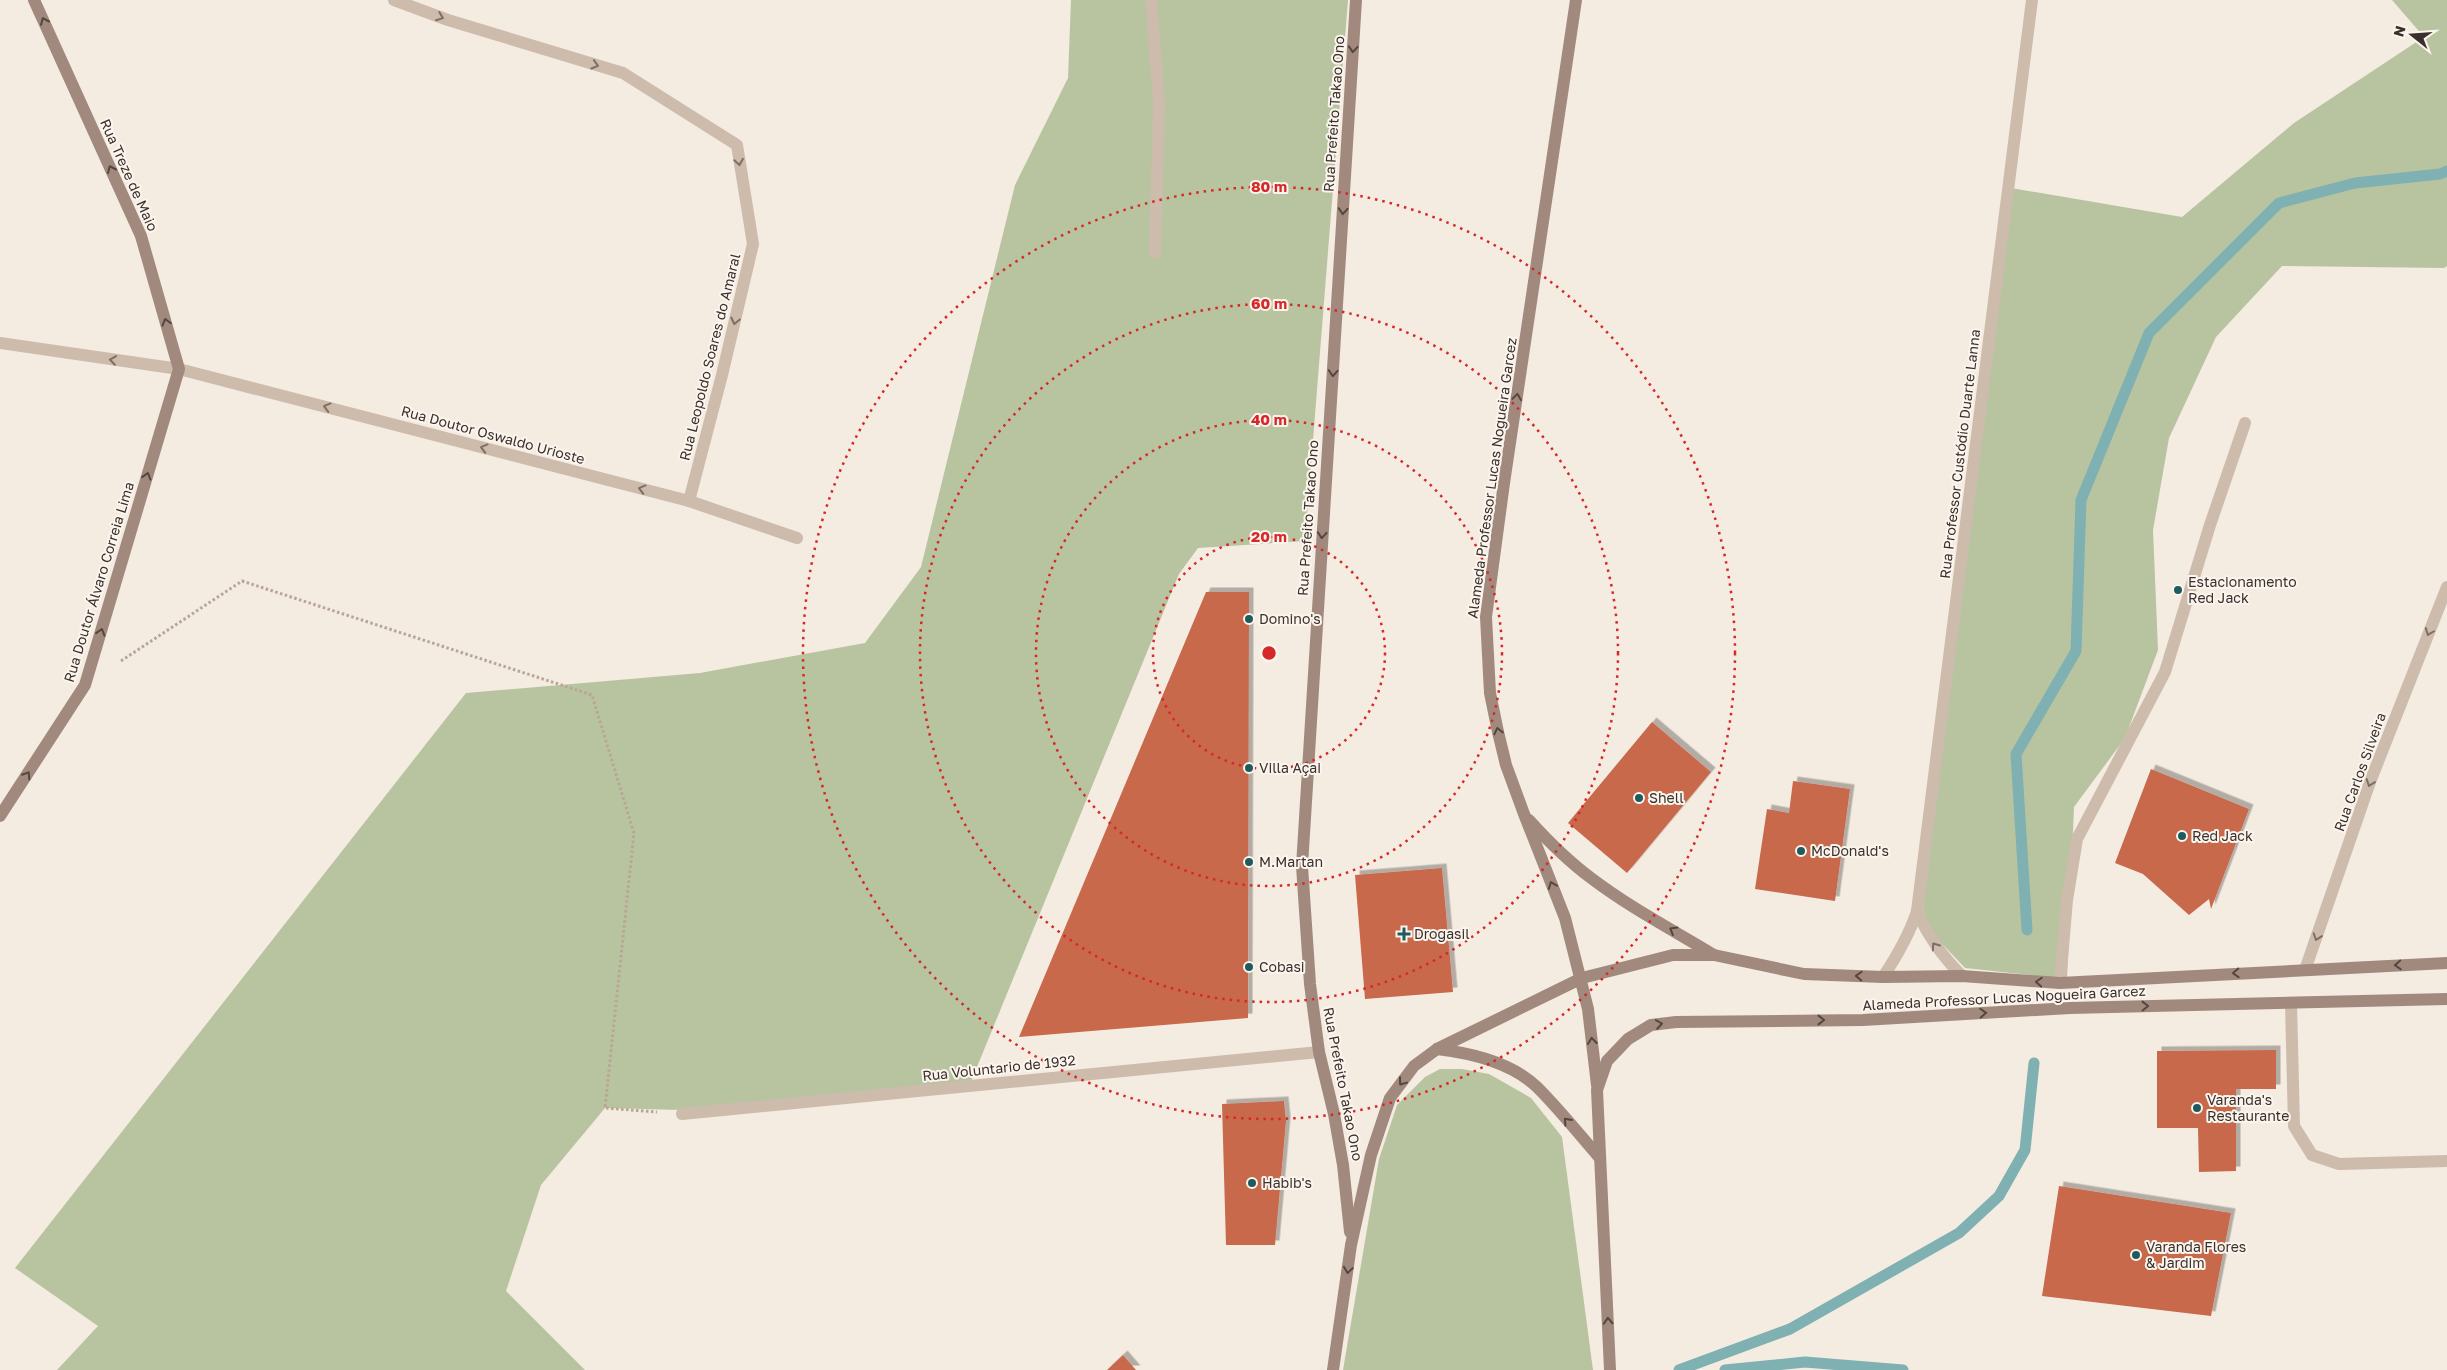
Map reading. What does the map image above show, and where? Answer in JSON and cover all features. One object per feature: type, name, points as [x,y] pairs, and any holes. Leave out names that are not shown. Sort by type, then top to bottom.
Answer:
[{"type":"main road","name":"Rua Treze de Maio","points":[[34,0],[141,236],[179,369]]},
{"type":"main road","name":"Rua Prefeito Takao Ono","points":[[1351,1245],[1343,1165],[1334,1114],[1319,1052],[1310,984],[1302,866],[1356,0]]},
{"type":"main road","name":"Alameda Professor Lucas Nogueira Garcez","points":[[1576,0],[1504,483],[1486,617],[1490,693],[1506,765],[1565,918],[1582,978],[1588,1009],[1597,1090],[1610,1370]]},
{"type":"main road","name":"Rua Doutor Álvaro Correia Lima","points":[[0,816],[85,685],[179,369]]},
{"type":"main road","points":[[1524,814],[1553,846],[1590,878],[1628,904],[1714,955]]},
{"type":"main road","name":"Alameda Professor Lucas Nogueira Garcez","points":[[1351,1245],[1371,1155],[1390,1098],[1414,1066],[1437,1049],[1582,978],[1673,955],[1714,955],[1804,974],[1883,977],[1962,976],[2060,983],[2447,963]]},
{"type":"main road","name":"Alameda Professor Lucas Nogueira Garcez","points":[[1597,1090],[1607,1061],[1628,1039],[1651,1025],[1676,1022],[1863,1020],[2070,1008],[2447,999]]},
{"type":"main road","points":[[1437,1049],[1482,1058],[1513,1070],[1536,1086],[1599,1157]]},
{"type":"main road","points":[[1332,1370],[1351,1245]]},
{"type":"street","name":"Rua Leopoldo Soares do Amaral","points":[[394,0],[448,20],[623,73],[737,145],[753,244],[722,375],[689,501]]},
{"type":"street","points":[[1151,0],[1159,104],[1155,253]]},
{"type":"street","name":"Rua Professor Custódio Duarte Lanna","points":[[1883,977],[1901,949],[1917,911],[2032,0]]},
{"type":"street","name":"Rua Doutor Oswaldo Urioste","points":[[0,344],[179,369],[689,501],[797,538]]},
{"type":"street","points":[[2060,983],[2067,900],[2077,839],[2165,672],[2210,525],[2245,422]]},
{"type":"street","name":"Rua Carlos Silveira","points":[[2306,970],[2370,782],[2447,587]]},
{"type":"street","points":[[1917,911],[1932,942],[1942,956],[1962,976]]},
{"type":"street","points":[[2291,1003],[2294,1126],[2312,1154],[2339,1164],[2447,1160]]},
{"type":"street","name":"Rua Voluntario de 1932","points":[[682,1114],[1319,1052]]},
{"type":"path","points":[[85,685],[242,582],[592,695],[634,833],[605,1108],[682,1114]]},
{"type":"green space","points":[[1071,0],[1348,0],[1305,541],[1198,548],[1179,574],[970,1084],[682,1110],[605,1108],[541,1185],[506,1291],[585,1370],[57,1370],[98,1326],[15,1268],[466,693],[700,673],[865,643],[921,567],[1015,185],[1068,78]]},
{"type":"green space","points":[[2392,0],[2447,0],[2447,266],[2444,268],[2282,266],[2216,337],[2169,438],[2153,530],[2158,650],[2125,738],[2074,807],[2067,979],[1965,968],[1931,932],[1923,909],[2011,188],[2182,217],[2294,123],[2424,37]]},
{"type":"green space","points":[[1440,1069],[1462,1069],[1489,1074],[1531,1098],[1562,1137],[1593,1370],[1343,1370],[1379,1159],[1397,1105],[1425,1077]]},
{"type":"building","points":[[1206,592],[1249,592],[1248,1018],[1019,1037]]},
{"type":"building","name":"Shell","points":[[1652,722],[1711,772],[1627,873],[1568,823]]},
{"type":"building","name":"Red Jack","points":[[2151,769],[2249,809],[2211,909],[2209,899],[2189,915],[2143,874],[2115,863]]},
{"type":"building","name":"McDonald's","points":[[1793,781],[1850,789],[1835,901],[1755,889],[1767,809],[1789,813]]},
{"type":"building","name":"Drogasil","points":[[1442,868],[1453,992],[1365,999],[1355,875]]},
{"type":"building","name":"Varanda's Restaurante","points":[[2276,1050],[2276,1089],[2236,1089],[2236,1171],[2199,1172],[2198,1128],[2157,1128],[2157,1051]]},
{"type":"building","name":"Habib's","points":[[1284,1101],[1286,1121],[1275,1245],[1226,1245],[1222,1104]]},
{"type":"building","name":"Varanda Flores & Jardim","points":[[2059,1186],[2231,1213],[2211,1316],[2042,1296]]},
{"type":"building","points":[[1123,1355],[1136,1370],[1107,1370]]},
{"type":"waterway","points":[[2027,930],[2016,754],[2076,651],[2081,500],[2149,333],[2279,203],[2355,183],[2440,174],[2447,171]]},
{"type":"waterway","points":[[1679,1370],[1790,1329],[1959,1233],[1999,1196],[2025,1150],[2034,1063]]},
{"type":"waterway","points":[[1725,1370],[1805,1362],[1903,1370]]},
{"type":"place","name":"Estacionamento Red Jack","points":[[2178,590]]},
{"type":"place","name":"Domino's","points":[[1249,619]]},
{"type":"place","name":"Villa Açai","points":[[1249,768]]},
{"type":"place","name":"Shell","points":[[1639,798]]},
{"type":"place","name":"Red Jack","points":[[2182,836]]},
{"type":"place","name":"McDonald's","points":[[1801,851]]},
{"type":"place","name":"M.Martan","points":[[1249,862]]},
{"type":"place","name":"Drogasil","points":[[1404,934]]},
{"type":"place","name":"Cobasi","points":[[1249,967]]},
{"type":"place","name":"Varanda's Restaurante","points":[[2197,1108]]},
{"type":"place","name":"Habib's","points":[[1252,1183]]},
{"type":"place","name":"Varanda Flores & Jardim","points":[[2136,1255]]}]
